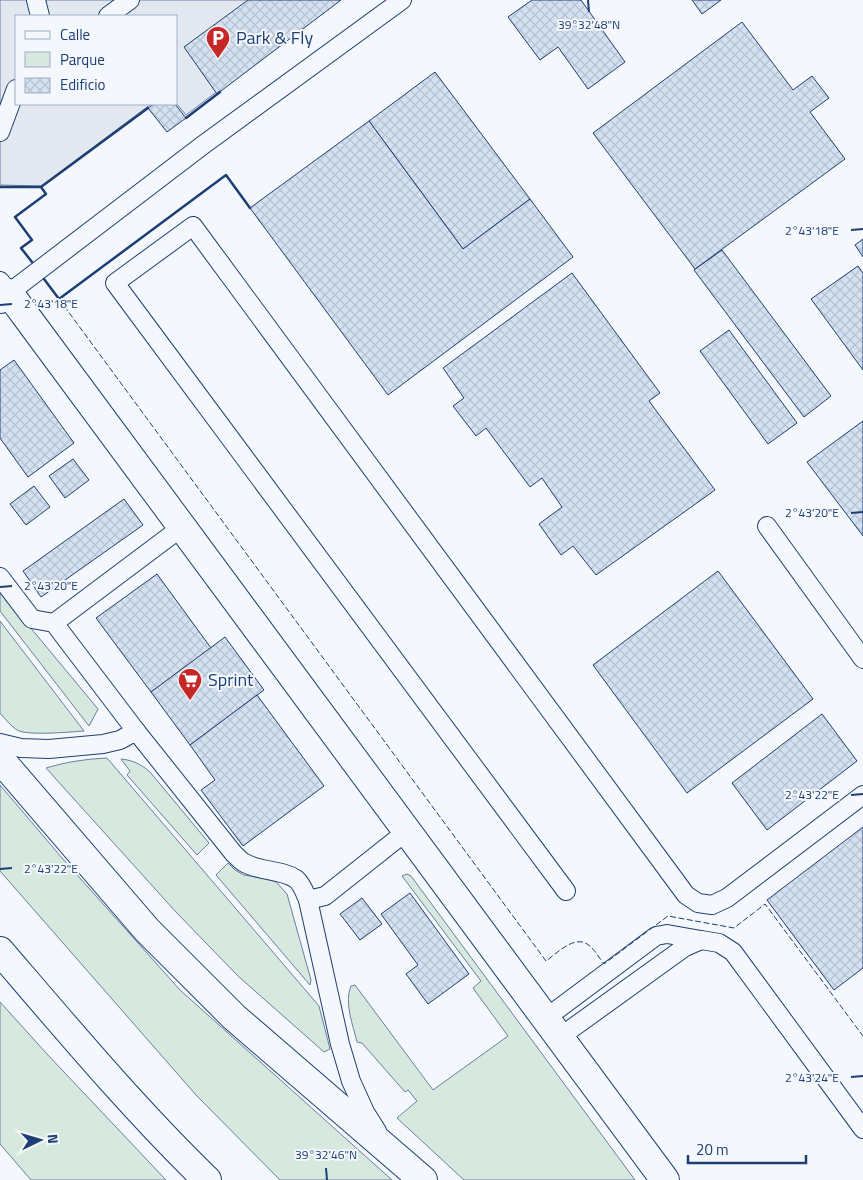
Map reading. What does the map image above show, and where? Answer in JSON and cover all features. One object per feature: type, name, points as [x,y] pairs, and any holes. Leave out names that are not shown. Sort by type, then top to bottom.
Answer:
[{"type":"main road","points":[[3,291],[182,527],[665,1180]]},
{"type":"main road","points":[[0,759],[147,930],[234,1017],[423,1180]]},
{"type":"main road","points":[[0,951],[104,1071],[207,1180]]},
{"type":"lane","points":[[36,0],[40,15]]},
{"type":"lane","points":[[109,15],[130,0]]},
{"type":"lane","points":[[3,291],[402,0]]},
{"type":"lane","points":[[0,132],[15,94]]},
{"type":"lane","points":[[566,890],[115,283],[193,226],[686,895],[698,903],[712,905],[727,898],[863,795]]},
{"type":"lane","points":[[767,526],[863,658]]},
{"type":"lane","points":[[54,623],[182,527]]},
{"type":"lane","points":[[0,577],[32,619],[54,623],[136,730],[242,862],[288,875],[297,880],[303,888],[308,900],[338,1035],[351,1081],[365,1112],[388,1149]]},
{"type":"lane","points":[[0,743],[21,748],[50,749],[104,744],[120,740],[136,730]]},
{"type":"lane","points":[[308,900],[325,896],[407,831]]},
{"type":"lane","points":[[553,1027],[656,936],[667,934],[719,943],[733,952],[863,1129]]},
{"type":"lane","points":[[553,1027],[685,947],[701,940]]},
{"type":"green space","points":[[0,591],[98,709],[89,726],[0,611]]},
{"type":"green space","points":[[0,621],[84,731],[22,732],[17,730],[0,713]]},
{"type":"green space","points":[[107,758],[319,1006],[330,1049],[324,1052],[238,976],[175,911],[46,768],[76,761]]},
{"type":"green space","points":[[121,759],[136,763],[150,772],[209,843],[197,855],[127,775],[130,771]]},
{"type":"green space","points":[[0,785],[62,858],[180,990],[392,1180],[280,1180],[196,1095],[0,871]]},
{"type":"green space","points":[[228,863],[244,875],[276,882],[287,894],[311,980],[310,985],[216,875]]},
{"type":"green space","points":[[407,874],[411,876],[635,1180],[464,1180],[397,1118],[417,1101],[408,1090],[405,1092],[362,1043],[357,1042],[348,1000],[351,986],[355,985],[433,1090],[508,1036],[473,988],[481,981],[402,876]]},
{"type":"green space","points":[[0,1002],[166,1180],[31,1180],[0,1144]]},
{"type":"shaded area","name":"Park & Fly","points":[[0,0],[338,0],[186,115],[178,105],[178,15],[15,15],[15,105],[150,105],[41,186],[0,185]]},
{"type":"building","points":[[248,0],[341,0],[217,94],[184,47]]},
{"type":"building","points":[[532,0],[581,0],[625,62],[588,89],[558,47],[540,60],[508,17]]},
{"type":"building","points":[[692,0],[721,0],[702,14]]},
{"type":"building","points":[[742,22],[793,90],[812,76],[829,98],[810,112],[845,159],[695,269],[593,133]]},
{"type":"building","points":[[435,72],[530,199],[463,249],[369,121]]},
{"type":"building","points":[[152,105],[176,105],[186,118],[167,132],[148,108]]},
{"type":"building","points":[[369,121],[463,249],[530,199],[573,257],[388,395],[250,208]]},
{"type":"building","points":[[863,239],[863,257],[855,245]]},
{"type":"building","points":[[722,250],[831,396],[804,417],[694,270]]},
{"type":"building","points":[[858,266],[863,273],[863,370],[811,299]]},
{"type":"building","points":[[572,273],[660,393],[649,401],[715,490],[596,575],[573,546],[561,555],[539,524],[562,507],[542,478],[530,487],[486,428],[476,436],[453,406],[464,398],[443,368]]},
{"type":"building","points":[[729,330],[797,423],[768,444],[700,351]]},
{"type":"building","points":[[14,360],[74,443],[28,477],[0,438],[0,370]]},
{"type":"building","points":[[863,421],[863,536],[807,462]]},
{"type":"building","points":[[73,459],[89,480],[65,498],[49,476]]},
{"type":"building","points":[[34,486],[50,507],[26,525],[10,504]]},
{"type":"building","points":[[124,499],[143,525],[41,597],[23,571]]},
{"type":"building","points":[[718,571],[813,699],[687,793],[593,665]]},
{"type":"building","points":[[157,574],[211,648],[151,692],[96,618]]},
{"type":"building","points":[[225,637],[264,690],[190,745],[151,692]]},
{"type":"building","points":[[257,695],[324,786],[243,846],[201,790],[215,780],[190,745]]},
{"type":"building","points":[[822,714],[857,761],[767,830],[732,783]]},
{"type":"building","points":[[863,827],[863,968],[834,990],[767,900]]},
{"type":"building","points":[[410,893],[469,974],[428,1004],[406,974],[418,965],[381,914]]},
{"type":"building","points":[[362,898],[382,924],[360,940],[340,914]]},
{"type":"fence","points":[[59,299],[546,961],[564,947],[580,942],[591,947],[604,964],[668,916],[734,928],[765,904],[863,1036]]},
{"type":"wall","points":[[186,118],[220,92]]},
{"type":"wall","points":[[32,262],[21,248],[32,240],[15,217],[46,194],[41,187],[148,108]]},
{"type":"wall","points":[[44,279],[59,299],[226,175],[250,208]]},
{"type":"wall","points":[[0,187],[41,187]]},
{"type":"place","name":"Park & Fly","points":[[218,59]]},
{"type":"place","name":"Sprint","points":[[190,701]]}]
